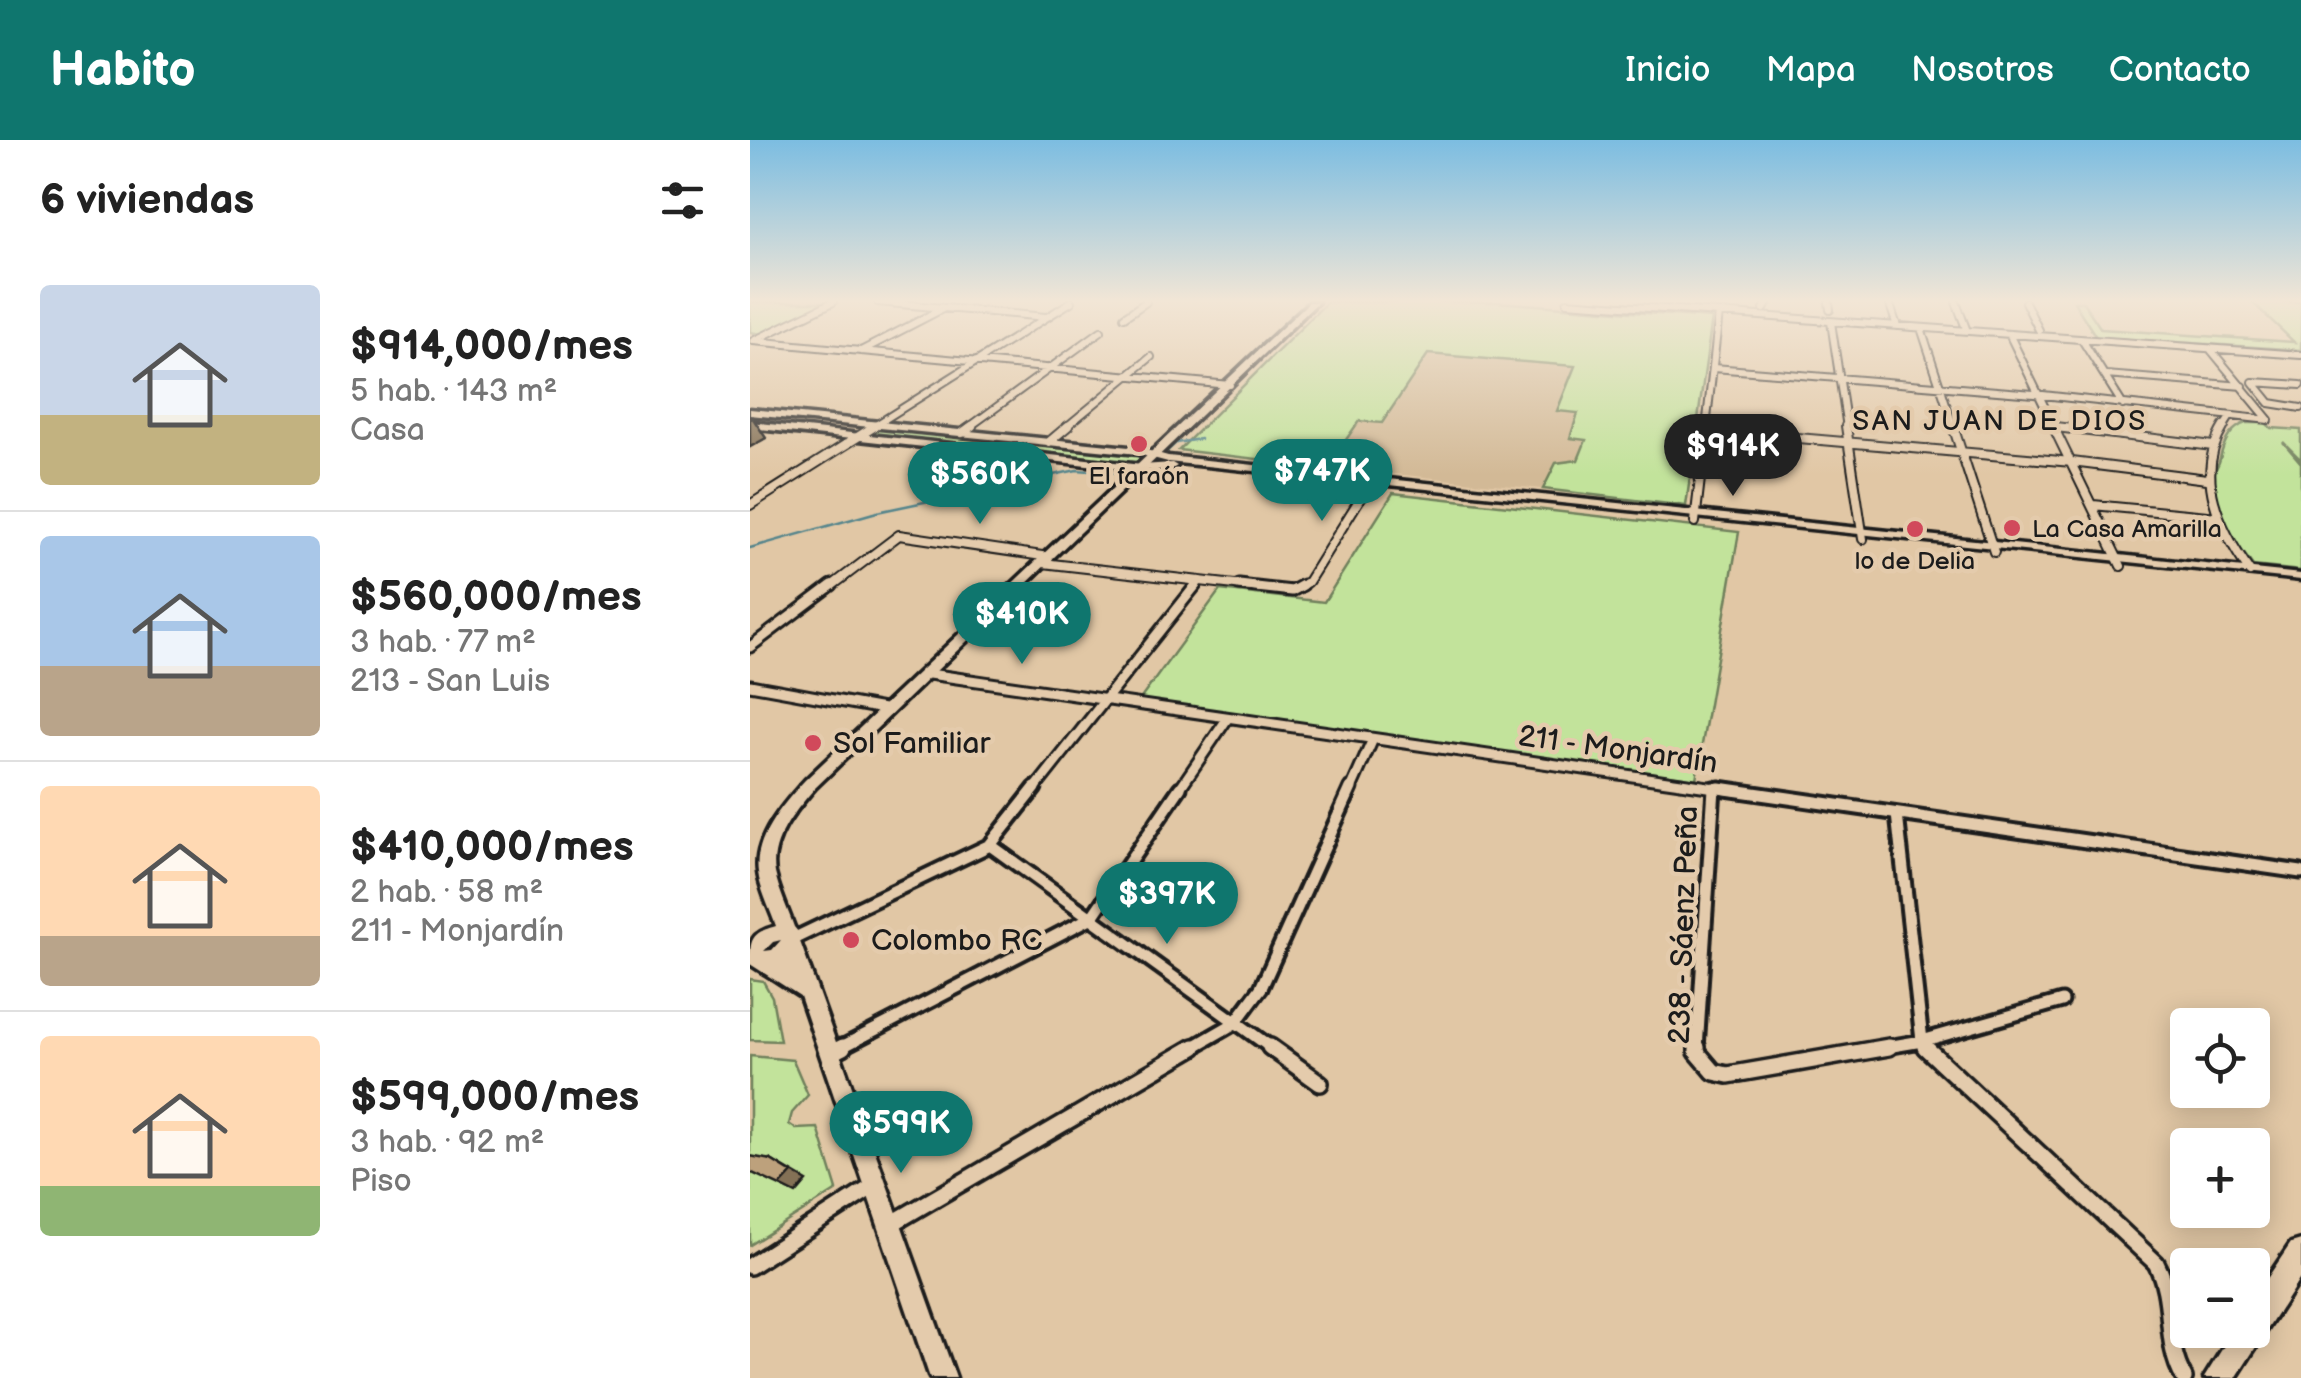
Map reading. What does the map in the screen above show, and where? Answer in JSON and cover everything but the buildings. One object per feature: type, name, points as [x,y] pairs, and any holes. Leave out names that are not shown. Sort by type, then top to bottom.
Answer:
[{"type":"main road","points":[[943,1378],[766,871],[770,842],[779,822],[810,784],[1256,360]]},
{"type":"main road","points":[[757,951],[780,908]]},
{"type":"main road","points":[[757,951],[776,958],[791,939]]},
{"type":"main road","points":[[757,951],[809,991]]},
{"type":"main road","points":[[2270,1301],[2301,1252]]},
{"type":"main road","points":[[2220,1378],[2240,1348]]},
{"type":"street","points":[[958,360],[1230,385]]},
{"type":"street","points":[[962,433],[1061,360]]},
{"type":"street","points":[[1049,442],[1146,360]]},
{"type":"street","points":[[1696,518],[1715,360]]},
{"type":"street","points":[[1838,360],[1863,536]]},
{"type":"street","points":[[1931,360],[1992,549]]},
{"type":"street","points":[[2022,360],[2119,562]]},
{"type":"street","points":[[2095,360],[2123,405]]},
{"type":"street","points":[[1714,368],[1940,386],[2269,420],[2220,360]]},
{"type":"street","points":[[750,505],[973,361]]},
{"type":"street","points":[[2106,376],[2243,386]]},
{"type":"street","points":[[2301,384],[2253,382],[2273,404],[2301,408]]},
{"type":"street","points":[[750,412],[1049,442],[1369,484]]},
{"type":"street","points":[[2230,417],[2213,446],[2207,479],[2218,517],[2250,572]]},
{"type":"street","points":[[750,426],[1142,468],[1162,464],[1369,484],[2301,581]]},
{"type":"street","points":[[2056,427],[2213,446]]},
{"type":"street","points":[[1707,430],[2072,462],[2207,479]]},
{"type":"street","points":[[750,647],[893,538],[904,534],[1046,560],[1292,590],[1308,582],[1369,484]]},
{"type":"street","points":[[2093,506],[2218,517]]},
{"type":"street","points":[[2119,562],[2250,572],[2301,581]]},
{"type":"street","points":[[791,939],[990,845],[1200,581]]},
{"type":"street","name":"211 - Monjardín","points":[[929,674],[2301,872]]},
{"type":"street","points":[[750,685],[889,710]]},
{"type":"street","points":[[831,1053],[1092,917],[1227,718]]},
{"type":"street","points":[[891,1224],[1235,1023],[1261,988],[1373,740]]},
{"type":"street","name":"238 - Sáenz Peña","points":[[1714,788],[1697,1052],[1704,1064],[1714,1072],[1728,1075],[1922,1041]]},
{"type":"street","points":[[1897,814],[1922,1041],[1928,1052],[2156,1263],[2166,1278],[2170,1348],[2184,1378]]},
{"type":"street","points":[[990,845],[1320,1083]]},
{"type":"street","points":[[1922,1041],[2062,1001]]},
{"type":"street","points":[[750,1266],[877,1184]]},
{"type":"shaded area","points":[[1422,360],[1499,360],[1576,366],[1558,410],[1578,413],[1586,439],[1578,461],[1556,464],[1543,489],[1327,467],[1359,421]]},
{"type":"green space","points":[[1269,360],[1424,360],[1382,423],[1359,421],[1327,467],[1179,450]]},
{"type":"green space","points":[[1499,360],[1706,360],[1686,506],[1543,489],[1556,463],[1578,460],[1586,440],[1570,438],[1578,413],[1557,411],[1575,366]]},
{"type":"green space","points":[[2246,423],[2301,430],[2301,460],[2283,442],[2301,463],[2301,571],[2253,566],[2218,510],[2212,486],[2215,472],[2228,437]]},
{"type":"green space","points":[[885,426],[1147,456],[1133,463],[869,433]]},
{"type":"green space","points":[[1393,493],[1739,532],[1696,779],[1139,701],[1220,590],[1324,602]]},
{"type":"green space","points":[[750,979],[763,981],[772,997],[780,1041],[750,1040]]},
{"type":"green space","points":[[750,1056],[793,1060],[808,1095],[792,1113],[789,1124],[796,1129],[818,1128],[837,1190],[750,1245]]},
{"type":"waterway","points":[[1163,455],[1176,443],[1200,439]]},
{"type":"waterway","points":[[1140,475],[1149,468]]},
{"type":"waterway","points":[[750,548],[877,512],[1077,470],[1130,474]]},
{"type":"place","name":"El faraón","points":[[1139,444]]},
{"type":"place","name":"La Casa Amarilla","points":[[2012,528]]},
{"type":"place","name":"lo de Delia","points":[[1915,529]]},
{"type":"place","name":"Sol Familiar","points":[[813,743]]},
{"type":"place","name":"Colombo RC","points":[[851,940]]},
{"type":"district","name":"SAN JUAN DE DIOS","points":[[2000,420]]}]
